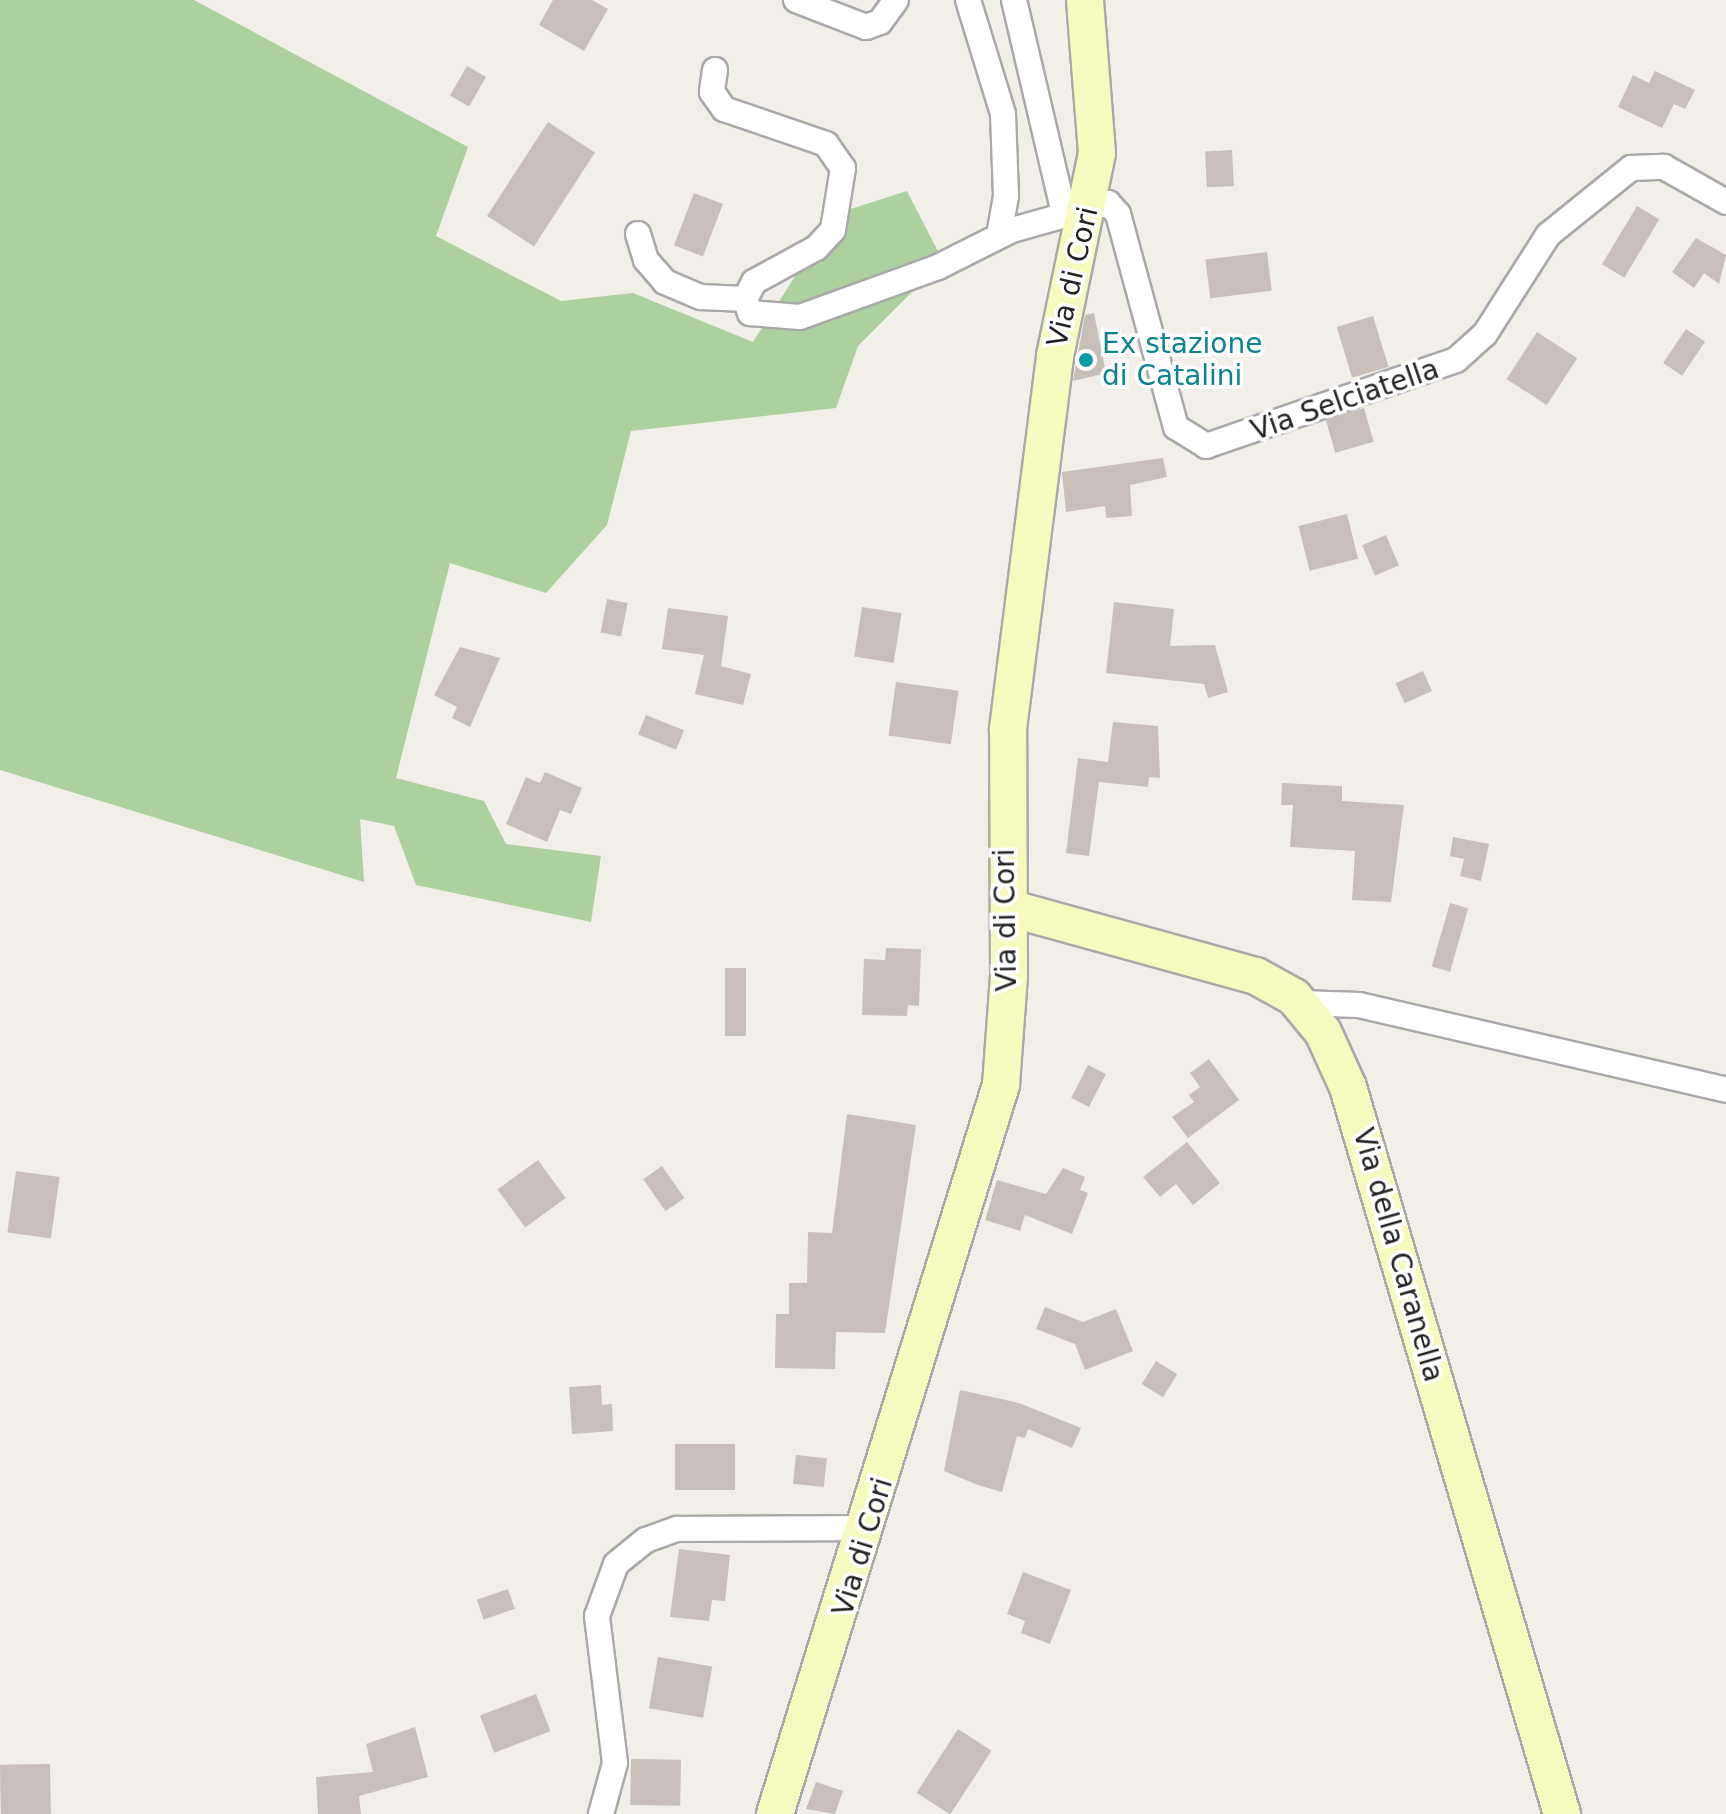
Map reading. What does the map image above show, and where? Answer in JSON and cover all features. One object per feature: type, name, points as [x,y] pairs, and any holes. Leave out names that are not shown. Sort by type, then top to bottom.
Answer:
[{"type":"main road","name":"Via di Cori","points":[[775,1814],[869,1528],[997,1103],[1009,908],[1008,729],[1055,356],[1077,209],[1099,111],[1085,0]]},
{"type":"main road","name":"Via della Caranella","points":[[1009,908],[1244,971],[1300,1003],[1345,1077],[1562,1814]]},
{"type":"street","points":[[796,0],[866,27],[880,22],[896,0]]},
{"type":"street","points":[[968,0],[1003,114],[1006,196],[999,235]]},
{"type":"street","points":[[745,299],[755,316],[800,317],[938,267],[999,235],[1077,209],[1014,0]]},
{"type":"street","points":[[715,70],[712,92],[724,109],[826,144],[843,168],[841,212],[828,237],[762,276],[745,299]]},
{"type":"street","name":"Via Selciatella","points":[[1077,209],[1108,203],[1118,214],[1176,427],[1190,441],[1213,446],[1456,360],[1485,334],[1548,235],[1631,168],[1664,167],[1726,202]]},
{"type":"street","points":[[638,234],[646,260],[665,282],[701,297],[745,299]]},
{"type":"street","points":[[1300,1003],[1359,1005],[1726,1090]]},
{"type":"street","points":[[601,1814],[615,1763],[597,1616],[616,1564],[646,1540],[677,1529],[869,1528]]},
{"type":"green space","points":[[0,0],[194,0],[468,147],[436,236],[561,301],[633,293],[753,342],[835,214],[907,191],[943,261],[858,346],[836,408],[631,431],[607,525],[546,593],[450,563],[396,778],[484,801],[506,844],[601,856],[591,922],[416,885],[394,826],[360,819],[364,882],[0,770]]},
{"type":"building","points":[[553,0],[592,0],[608,9],[584,51],[539,25]]},
{"type":"building","points":[[467,66],[486,77],[469,106],[450,95]]},
{"type":"building","points":[[1655,71],[1695,90],[1685,109],[1674,104],[1662,128],[1618,107],[1633,75],[1649,83]]},
{"type":"building","points":[[548,122],[595,152],[534,246],[487,216]]},
{"type":"building","points":[[1232,150],[1234,186],[1207,187],[1205,151]]},
{"type":"building","points":[[694,193],[723,204],[703,256],[674,245]]},
{"type":"building","points":[[1637,206],[1659,219],[1624,278],[1602,264]]},
{"type":"building","points":[[1696,238],[1726,255],[1719,284],[1704,273],[1694,288],[1672,272]]},
{"type":"building","points":[[1267,252],[1272,291],[1210,298],[1205,260]]},
{"type":"building","name":"Ex stazione di Catalini","points":[[1094,313],[1106,373],[1073,381],[1085,315]]},
{"type":"building","points":[[1373,316],[1388,367],[1352,378],[1337,327]]},
{"type":"building","points":[[1686,329],[1705,342],[1682,376],[1663,363]]},
{"type":"building","points":[[1537,332],[1577,358],[1547,405],[1507,379]]},
{"type":"building","points":[[1364,408],[1374,442],[1335,453],[1326,419]]},
{"type":"building","points":[[1163,458],[1167,477],[1130,485],[1132,516],[1106,518],[1105,506],[1066,512],[1062,472]]},
{"type":"building","points":[[1347,514],[1358,559],[1310,571],[1298,526]]},
{"type":"building","points":[[1386,535],[1399,565],[1375,576],[1362,545]]},
{"type":"building","points":[[607,599],[628,603],[621,636],[601,632]]},
{"type":"building","points":[[1114,602],[1174,609],[1170,646],[1215,645],[1228,692],[1208,698],[1204,684],[1106,673]]},
{"type":"building","points":[[862,607],[902,613],[894,663],[854,656]]},
{"type":"building","points":[[668,608],[728,616],[721,666],[751,674],[743,705],[695,694],[704,655],[662,649]]},
{"type":"building","points":[[460,647],[500,658],[470,727],[452,718],[457,707],[434,695]]},
{"type":"building","points":[[1423,671],[1432,691],[1405,703],[1396,683]]},
{"type":"building","points":[[896,682],[958,691],[951,744],[888,735]]},
{"type":"building","points":[[646,715],[684,730],[676,750],[638,734]]},
{"type":"building","points":[[1113,722],[1158,726],[1160,778],[1149,777],[1148,787],[1099,782],[1089,856],[1066,853],[1078,758],[1108,762]]},
{"type":"building","points":[[545,772],[582,788],[571,814],[560,810],[547,842],[506,824],[526,777],[540,783]]},
{"type":"building","points":[[1282,783],[1342,786],[1342,801],[1404,805],[1391,902],[1352,900],[1355,851],[1290,847],[1293,805],[1281,805]]},
{"type":"building","points":[[1453,837],[1489,844],[1481,881],[1460,876],[1464,859],[1450,856]]},
{"type":"building","points":[[1450,903],[1468,908],[1450,972],[1432,966]]},
{"type":"building","points":[[886,948],[921,949],[919,1006],[908,1005],[907,1016],[862,1015],[864,959],[885,960]]},
{"type":"building","points":[[725,968],[746,968],[746,1036],[725,1036]]},
{"type":"building","points":[[1209,1059],[1239,1100],[1188,1138],[1172,1117],[1194,1102],[1189,1095],[1200,1087],[1190,1073]]},
{"type":"building","points":[[1088,1065],[1106,1074],[1089,1107],[1071,1098]]},
{"type":"building","points":[[847,1114],[916,1125],[885,1333],[836,1332],[835,1369],[775,1368],[776,1314],[789,1314],[789,1283],[807,1283],[808,1232],[832,1233]]},
{"type":"building","points":[[1187,1142],[1220,1183],[1193,1205],[1176,1184],[1160,1197],[1143,1177]]},
{"type":"building","points":[[538,1160],[566,1198],[525,1227],[498,1189]]},
{"type":"building","points":[[662,1166],[684,1198],[666,1211],[643,1179]]},
{"type":"building","points":[[1063,1168],[1085,1177],[1080,1190],[1088,1193],[1072,1234],[1025,1215],[1020,1231],[985,1220],[997,1180],[1046,1194]]},
{"type":"building","points":[[16,1171],[60,1177],[51,1239],[7,1232]]},
{"type":"building","points":[[1045,1307],[1083,1322],[1116,1309],[1133,1351],[1085,1370],[1075,1344],[1036,1329]]},
{"type":"building","points":[[1156,1361],[1177,1374],[1163,1397],[1142,1384]]},
{"type":"building","points":[[601,1385],[602,1405],[612,1404],[613,1431],[572,1434],[569,1387]]},
{"type":"building","points":[[960,1390],[1019,1403],[1081,1428],[1072,1448],[1028,1429],[1025,1438],[1017,1436],[1002,1492],[978,1485],[944,1471]]},
{"type":"building","points":[[675,1444],[735,1444],[735,1490],[675,1490]]},
{"type":"building","points":[[796,1455],[827,1458],[824,1487],[793,1484]]},
{"type":"building","points":[[679,1549],[730,1555],[725,1601],[712,1600],[709,1621],[670,1617]]},
{"type":"building","points":[[1023,1572],[1071,1590],[1050,1644],[1021,1633],[1025,1621],[1007,1614]]},
{"type":"building","points":[[508,1589],[515,1609],[484,1620],[477,1600]]},
{"type":"building","points":[[658,1657],[712,1667],[703,1718],[649,1708]]},
{"type":"building","points":[[536,1694],[550,1731],[494,1753],[480,1716]]},
{"type":"building","points":[[415,1727],[428,1777],[359,1796],[361,1814],[318,1814],[316,1777],[373,1772],[366,1744]]},
{"type":"building","points":[[958,1729],[992,1751],[950,1814],[917,1793]]},
{"type":"building","points":[[631,1759],[681,1760],[680,1806],[630,1805]]},
{"type":"building","points":[[50,1764],[51,1814],[1,1814],[0,1765]]},
{"type":"building","points":[[816,1782],[843,1791],[835,1814],[806,1809]]},
{"type":"place","name":"Ex stazione di Catalini","points":[[1086,360]]}]
